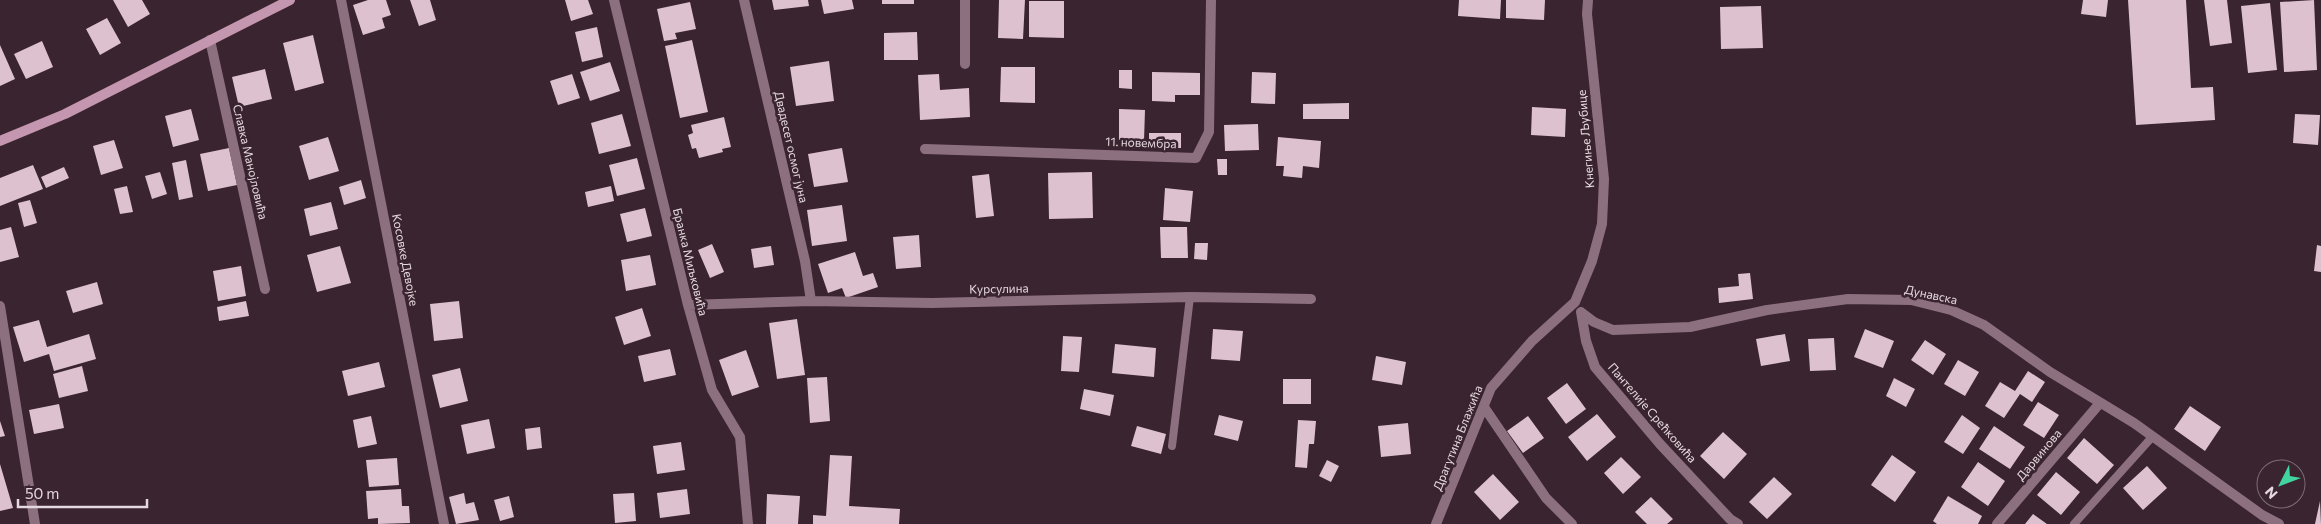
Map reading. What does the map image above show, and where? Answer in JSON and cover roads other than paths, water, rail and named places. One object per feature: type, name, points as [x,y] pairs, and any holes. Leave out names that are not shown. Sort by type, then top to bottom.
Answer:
[{"type":"main road","points":[[0,140],[65,114],[290,0]]},
{"type":"street","name":"Косовке Девојке","points":[[342,0],[444,524]]},
{"type":"street","name":"Бранка Миљковића","points":[[614,0],[688,305],[712,390],[740,437],[748,524]]},
{"type":"street","name":"Двадесет осмог јуна","points":[[744,0],[805,262],[811,301]]},
{"type":"street","points":[[965,0],[965,64]]},
{"type":"street","name":"11. новембра","points":[[925,149],[1196,158],[1209,132],[1212,0]]},
{"type":"street","name":"Кнегиње Љубице","points":[[1575,302],[1592,261],[1602,224],[1604,179],[1587,14],[1588,0]]},
{"type":"street","name":"Славка Манојловића","points":[[210,40],[265,289]]},
{"type":"street","name":"Курсулина","points":[[688,305],[811,301],[932,303],[1190,297],[1311,299]]},
{"type":"street","name":"Дунавска","points":[[1582,313],[1594,322],[1613,330],[1680,328],[1767,310],[1848,299],[1910,300],[1951,310],[1984,325],[2100,403],[2153,436],[2262,515],[2279,524]]},
{"type":"street","name":"Пантелије Срећковића","points":[[1575,302],[1582,313],[1586,341],[1595,367],[1660,444],[1730,518],[1738,524]]},
{"type":"street","name":"Драгутина Блажића","points":[[1436,524],[1491,388],[1532,341],[1575,302]]},
{"type":"street","points":[[0,306],[35,524]]},
{"type":"street","name":"Дарвинова","points":[[1997,524],[2100,403]]},
{"type":"street","points":[[1484,407],[1546,498],[1572,524]]},
{"type":"lane","points":[[1172,446],[1190,297]]},
{"type":"lane","points":[[2074,524],[2153,436]]}]
